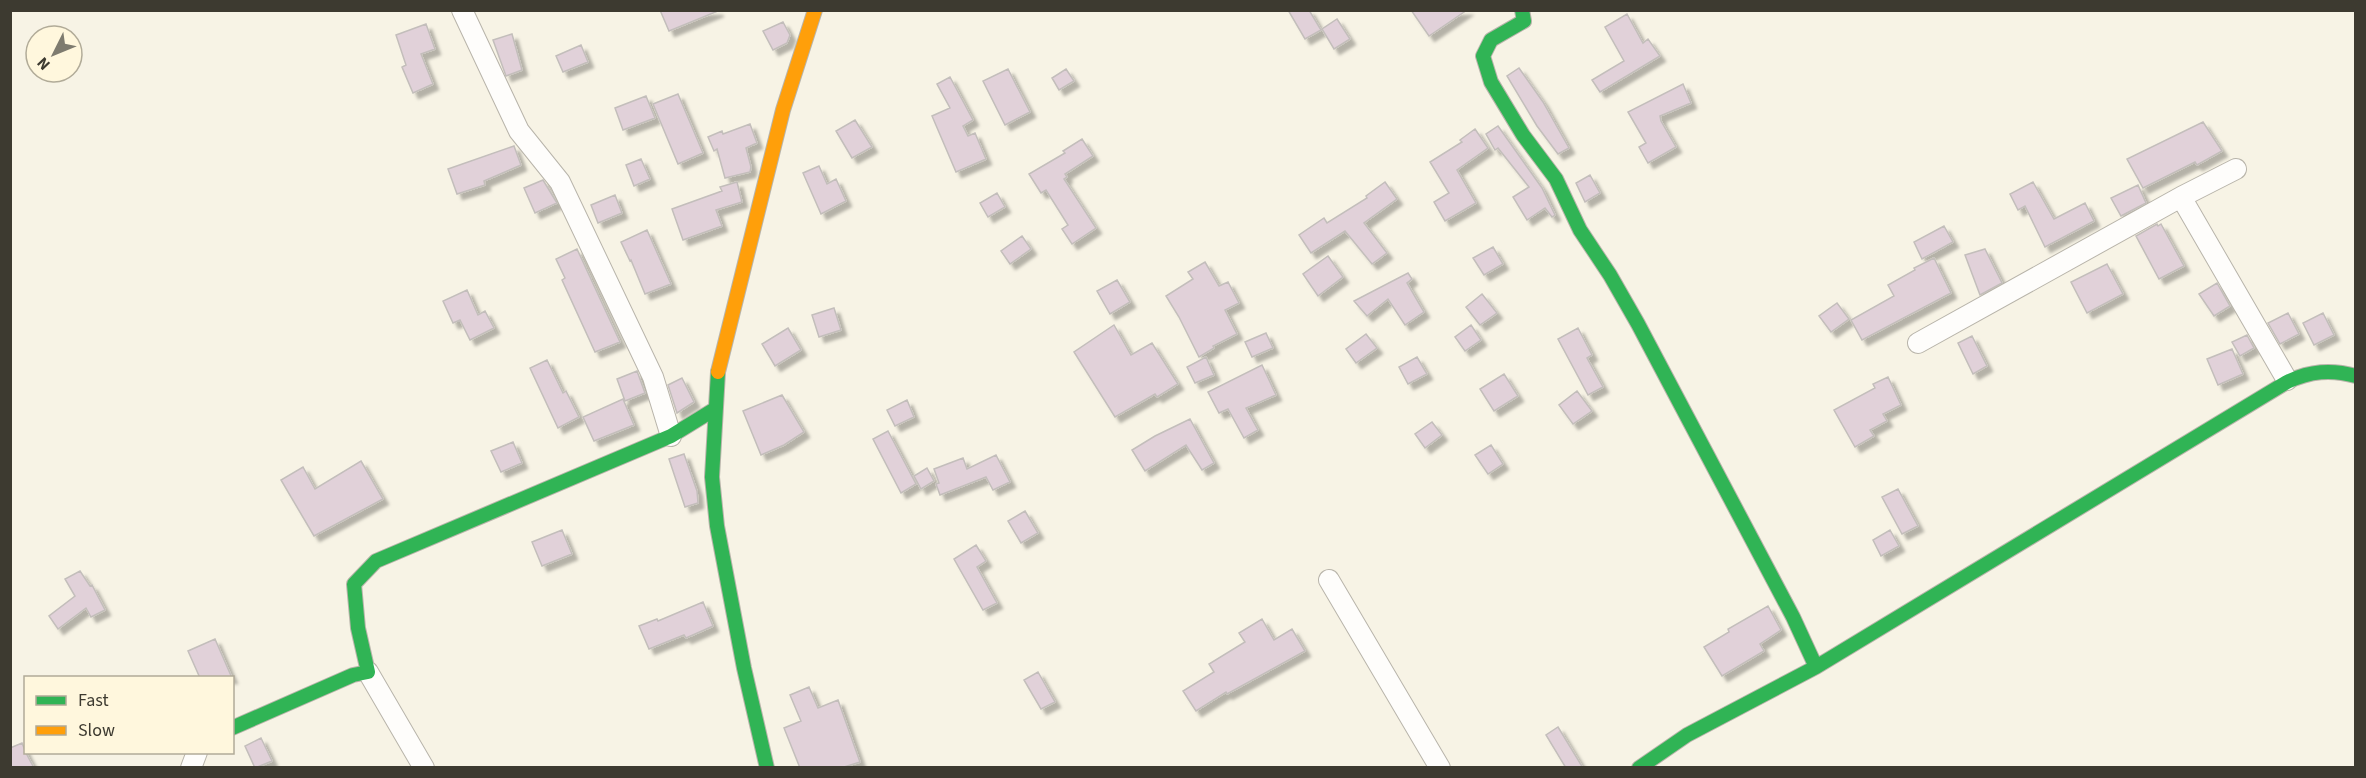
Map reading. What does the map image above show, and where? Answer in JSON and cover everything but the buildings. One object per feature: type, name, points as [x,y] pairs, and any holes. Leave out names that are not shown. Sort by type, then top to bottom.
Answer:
[{"type":"street","points":[[462,10],[519,131],[560,182],[652,377],[671,436]]},
{"type":"street","points":[[767,768],[744,668],[717,526],[712,477],[717,376],[783,110],[815,10]]},
{"type":"street","points":[[1522,10],[1524,21],[1491,40],[1483,56],[1491,82],[1523,135],[1556,179],[1580,230],[1610,275],[1638,324],[1793,617],[1816,667]]},
{"type":"street","points":[[1918,344],[2181,197],[2236,169]]},
{"type":"street","points":[[2181,197],[2287,380]]},
{"type":"street","points":[[1639,768],[1687,735],[1816,667],[2287,380],[2309,372],[2338,369],[2355,376]]},
{"type":"street","points":[[424,768],[368,672],[358,628],[354,584],[376,561],[671,436],[715,409]]},
{"type":"street","points":[[1329,580],[1440,768]]},
{"type":"street","points":[[234,727],[353,675],[368,672]]},
{"type":"street","points":[[190,768],[197,754]]},
{"type":"traffic: fast","points":[[1522,10],[1524,21],[1491,40],[1483,56],[1491,82],[1523,135],[1556,179],[1580,230],[1610,275],[1638,324],[1793,617],[1816,667]]},
{"type":"traffic: fast","points":[[718,372],[712,477],[717,526],[744,668],[767,768]]},
{"type":"traffic: fast","points":[[1639,768],[1687,735],[1816,667],[2287,382],[2304,375],[2321,372],[2338,372],[2356,376]]},
{"type":"traffic: fast","points":[[234,727],[353,675],[368,672],[358,628],[354,584],[376,561],[671,436],[715,409]]},
{"type":"traffic: slow","points":[[718,372],[783,110],[815,10]]}]
